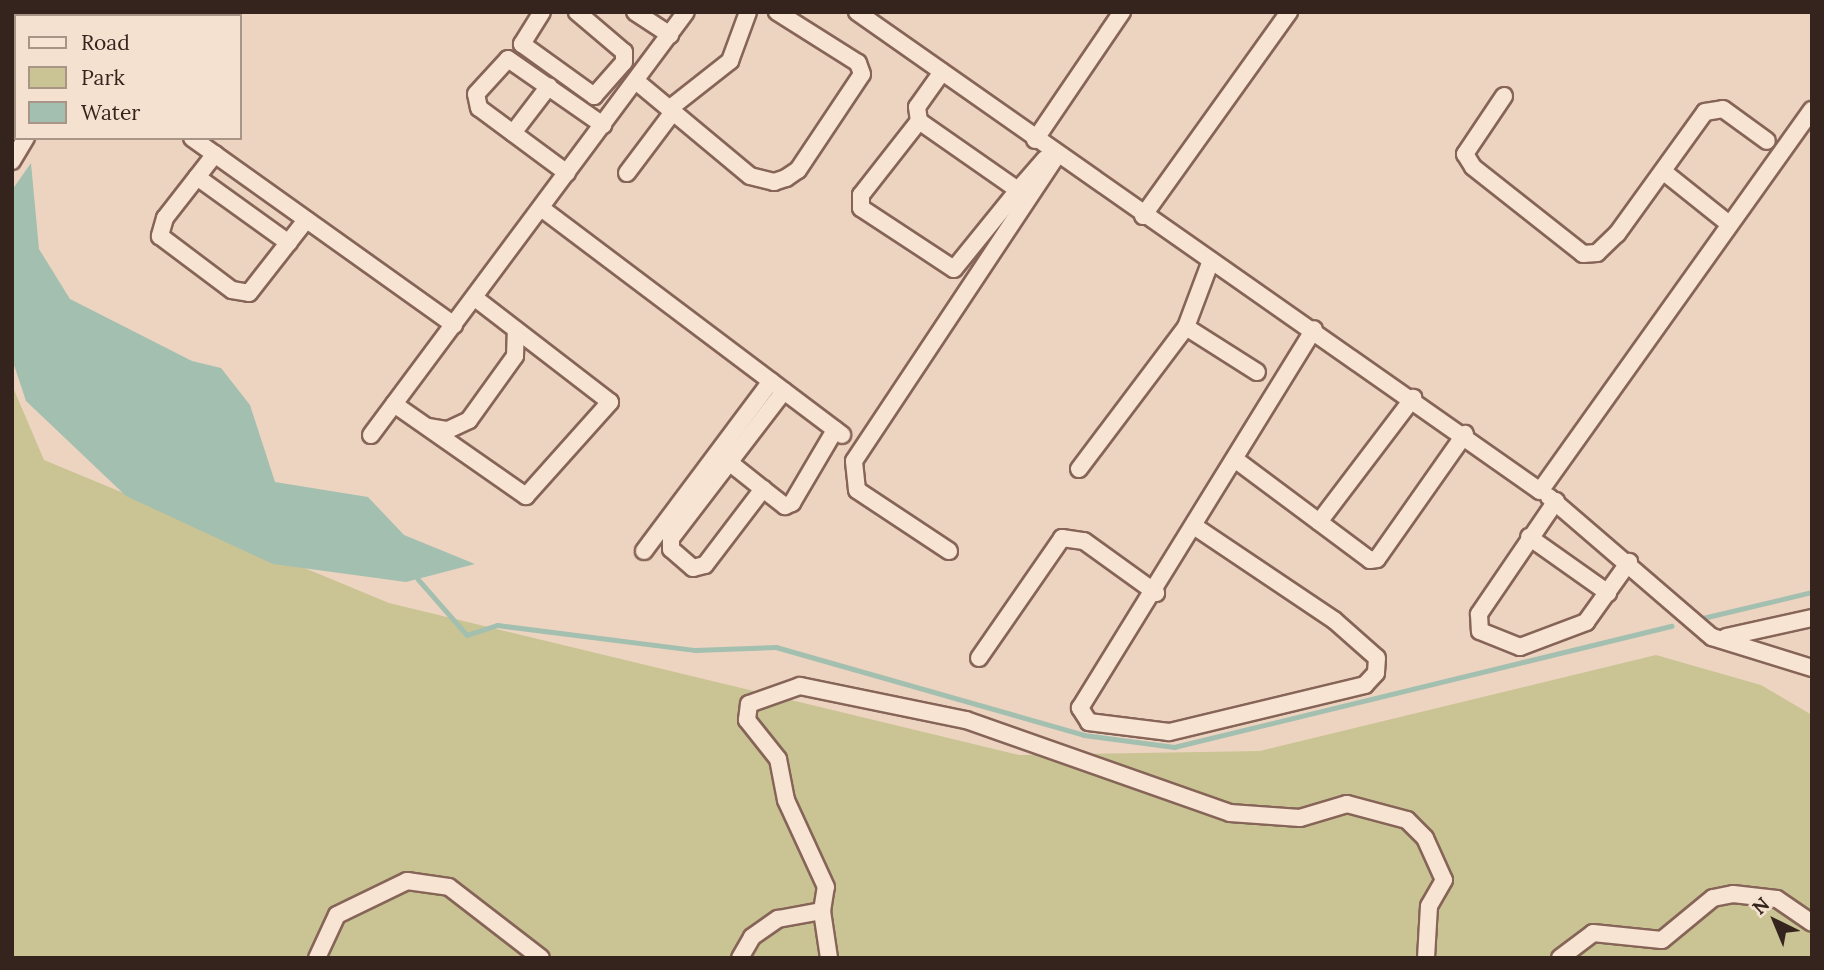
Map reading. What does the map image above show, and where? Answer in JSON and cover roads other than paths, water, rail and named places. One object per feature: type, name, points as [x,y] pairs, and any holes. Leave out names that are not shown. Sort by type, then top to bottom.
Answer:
[{"type":"street","points":[[12,18],[15,12]]},
{"type":"street","points":[[542,12],[522,38],[525,48],[586,95],[601,92],[624,62],[620,43],[577,12]]},
{"type":"street","points":[[635,12],[670,35]]},
{"type":"street","points":[[371,435],[686,12]]},
{"type":"street","points":[[627,173],[671,110],[730,61],[748,12]]},
{"type":"street","points":[[611,78],[671,110],[750,176],[774,183],[798,170],[862,80],[862,69],[777,12]]},
{"type":"street","points":[[857,12],[1210,263],[1314,329],[1465,434],[1556,501],[1712,637],[1812,668]]},
{"type":"street","points":[[1035,140],[1122,12]]},
{"type":"street","points":[[1143,216],[1289,12]]},
{"type":"street","points":[[567,173],[513,134],[474,101],[484,83],[508,59],[603,125]]},
{"type":"street","points":[[942,72],[917,107],[919,121],[859,203],[946,268],[960,265],[1018,190],[1054,154]]},
{"type":"street","points":[[513,134],[549,86]]},
{"type":"street","points":[[1504,96],[1465,154],[1473,167],[1583,254],[1597,253],[1617,234],[1714,106],[1767,141]]},
{"type":"street","points":[[1540,491],[1728,223],[1809,120]]},
{"type":"street","points":[[919,121],[1018,190]]},
{"type":"street","points":[[12,161],[25,140]]},
{"type":"street","points":[[195,140],[454,325]]},
{"type":"street","points":[[215,154],[159,228],[164,241],[242,294],[289,243],[306,220]]},
{"type":"street","points":[[949,551],[857,490],[854,461],[1054,154]]},
{"type":"street","points":[[1664,172],[1728,223]]},
{"type":"street","points":[[197,177],[289,243]]},
{"type":"street","points":[[541,208],[838,432],[792,503],[785,506],[729,462]]},
{"type":"street","points":[[1079,469],[1186,327],[1210,263]]},
{"type":"street","points":[[394,404],[515,495],[526,496],[546,480],[610,402],[475,298]]},
{"type":"street","points":[[1186,327],[1257,372]]},
{"type":"street","points":[[1194,526],[1334,620],[1377,657],[1376,673],[1365,685],[1168,732],[1089,722],[1080,708],[1088,691],[1156,593],[1194,526],[1314,329]]},
{"type":"street","points":[[422,426],[448,430],[469,420],[515,356],[516,330]]},
{"type":"street","points":[[763,489],[705,565],[693,568],[671,549],[671,538],[729,462],[777,386]]},
{"type":"street","points":[[644,551],[777,386]]},
{"type":"street","points":[[1319,522],[1413,398]]},
{"type":"street","points":[[1236,460],[1319,522],[1377,559],[1465,434]]},
{"type":"street","points":[[1556,501],[1479,614],[1480,631],[1520,648],[1586,622],[1629,562]]},
{"type":"street","points":[[1529,537],[1608,593]]},
{"type":"street","points":[[979,658],[1062,538],[1084,541],[1156,593]]},
{"type":"street","points":[[1712,637],[1743,638],[1812,618]]},
{"type":"street","points":[[829,958],[822,911],[826,887],[786,800],[778,760],[747,720],[749,704],[800,686],[966,720],[1230,813],[1300,818],[1347,804],[1407,820],[1425,838],[1444,880],[1429,906],[1426,958]]},
{"type":"street","points":[[317,958],[337,915],[407,881],[449,887],[541,958]]},
{"type":"street","points":[[1560,958],[1593,933],[1623,931],[1662,940],[1713,898],[1733,894],[1777,898],[1812,923]]},
{"type":"street","points":[[740,958],[752,937],[778,919],[822,911]]},
{"type":"water","points":[[31,163],[39,249],[70,299],[192,361],[221,368],[250,405],[275,482],[368,497],[404,535],[475,564],[406,582],[273,564],[126,496],[26,401],[12,359],[12,190]]},
{"type":"waterway","points":[[418,579],[467,635],[497,625],[695,650],[776,647],[1084,735],[1174,747],[1671,626]]},
{"type":"waterway","points":[[1703,618],[1812,592]]}]
